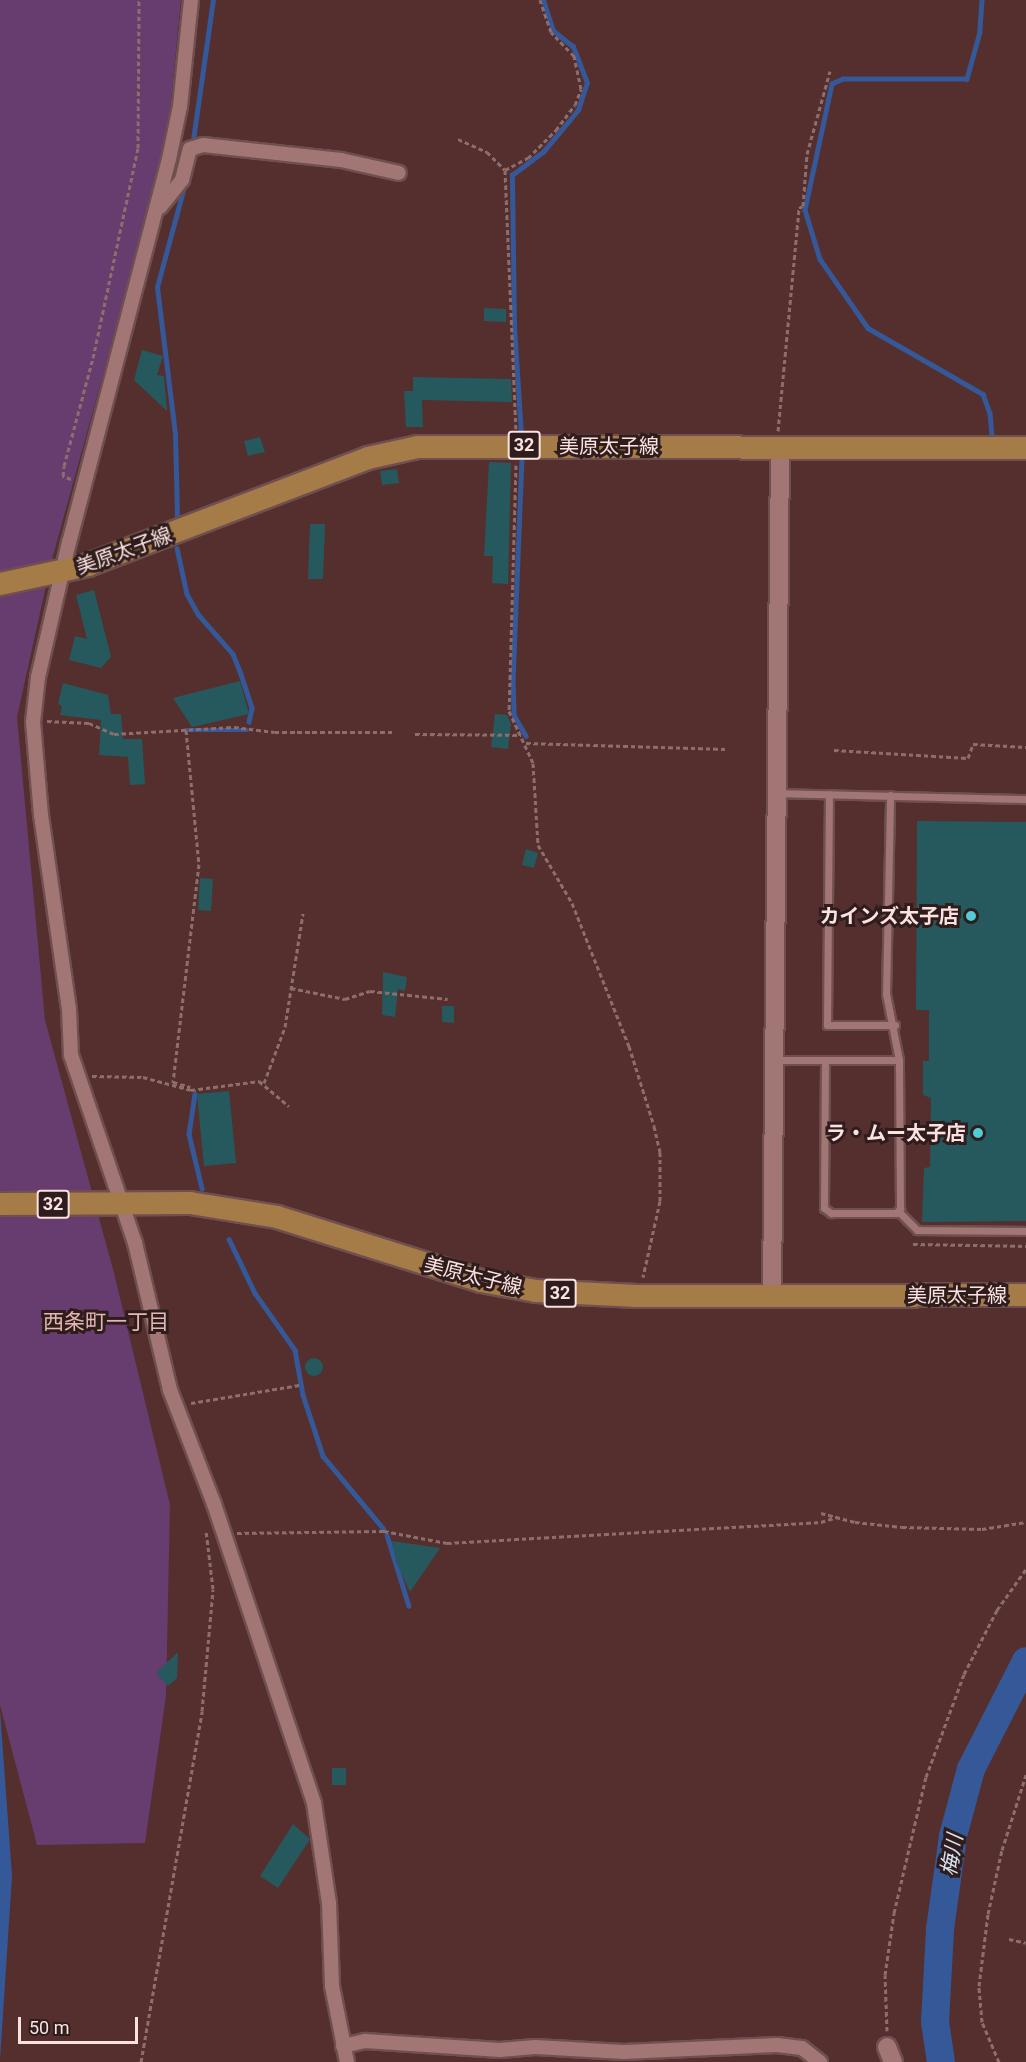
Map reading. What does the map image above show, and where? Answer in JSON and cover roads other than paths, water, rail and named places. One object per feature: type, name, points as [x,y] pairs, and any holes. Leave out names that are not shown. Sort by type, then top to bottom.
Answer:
[{"type":"main road","name":"美原太子線","points":[[0,584],[53,574],[368,458],[418,447],[516,445],[1026,448]]},
{"type":"main road","name":"美原太子線","points":[[0,1204],[190,1203],[277,1217],[481,1281],[536,1291],[637,1296],[1026,1295]]},
{"type":"street","points":[[191,0],[180,106],[156,210],[85,483],[53,574],[33,722],[41,815],[69,1009],[71,1055],[114,1204],[135,1243],[170,1390],[182,1413],[314,1803],[329,1903],[332,1986],[347,2062]]},
{"type":"street","points":[[156,210],[182,180],[190,149],[203,145],[341,160],[399,173]]},
{"type":"street","points":[[772,1296],[780,448]]},
{"type":"street","points":[[344,2046],[365,2041],[500,2050],[535,2047],[624,2052],[777,2045],[802,2048],[820,2062]]},
{"type":"lane","points":[[777,793],[1026,799]]},
{"type":"lane","points":[[829,794],[827,1025],[894,1025]]},
{"type":"lane","points":[[890,795],[886,994],[894,1025],[899,1060],[898,1211],[917,1230],[1026,1232]]},
{"type":"lane","points":[[773,1060],[899,1060]]},
{"type":"lane","points":[[825,1060],[824,1208],[831,1213],[898,1211]]},
{"type":"water","points":[[0,1710],[12,1876],[0,2060]]},
{"type":"waterway","points":[[193,140],[213,0]]},
{"type":"waterway","points":[[521,435],[514,326],[512,175],[543,152],[578,110],[587,83],[573,47],[553,31],[543,0]]},
{"type":"waterway","points":[[982,0],[980,32],[967,79],[843,79],[832,84],[805,210],[820,259],[868,328],[983,394],[990,413],[992,436]]},
{"type":"waterway","points":[[177,516],[175,434],[157,287],[185,183]]},
{"type":"waterway","points":[[522,458],[513,682],[514,715],[526,736]]},
{"type":"waterway","points":[[177,548],[187,594],[198,614],[233,654],[252,708],[249,722]]},
{"type":"waterway","points":[[186,730],[247,730]]},
{"type":"waterway","points":[[195,1094],[189,1134],[202,1188]]},
{"type":"waterway","points":[[229,1239],[255,1293],[295,1350],[303,1395],[323,1456],[383,1528]]},
{"type":"waterway","points":[[387,1535],[409,1606]]},
{"type":"waterway","name":"梅川","points":[[941,2062],[935,2022],[940,1929],[953,1836],[971,1769],[1026,1661]]},
{"type":"place","name":"カインズ太子店","points":[[971,916]]},
{"type":"place","name":"ラ・ムー太子店","points":[[978,1133]]},
{"type":"district","name":"西条町一丁目","points":[[106,1322]]}]
